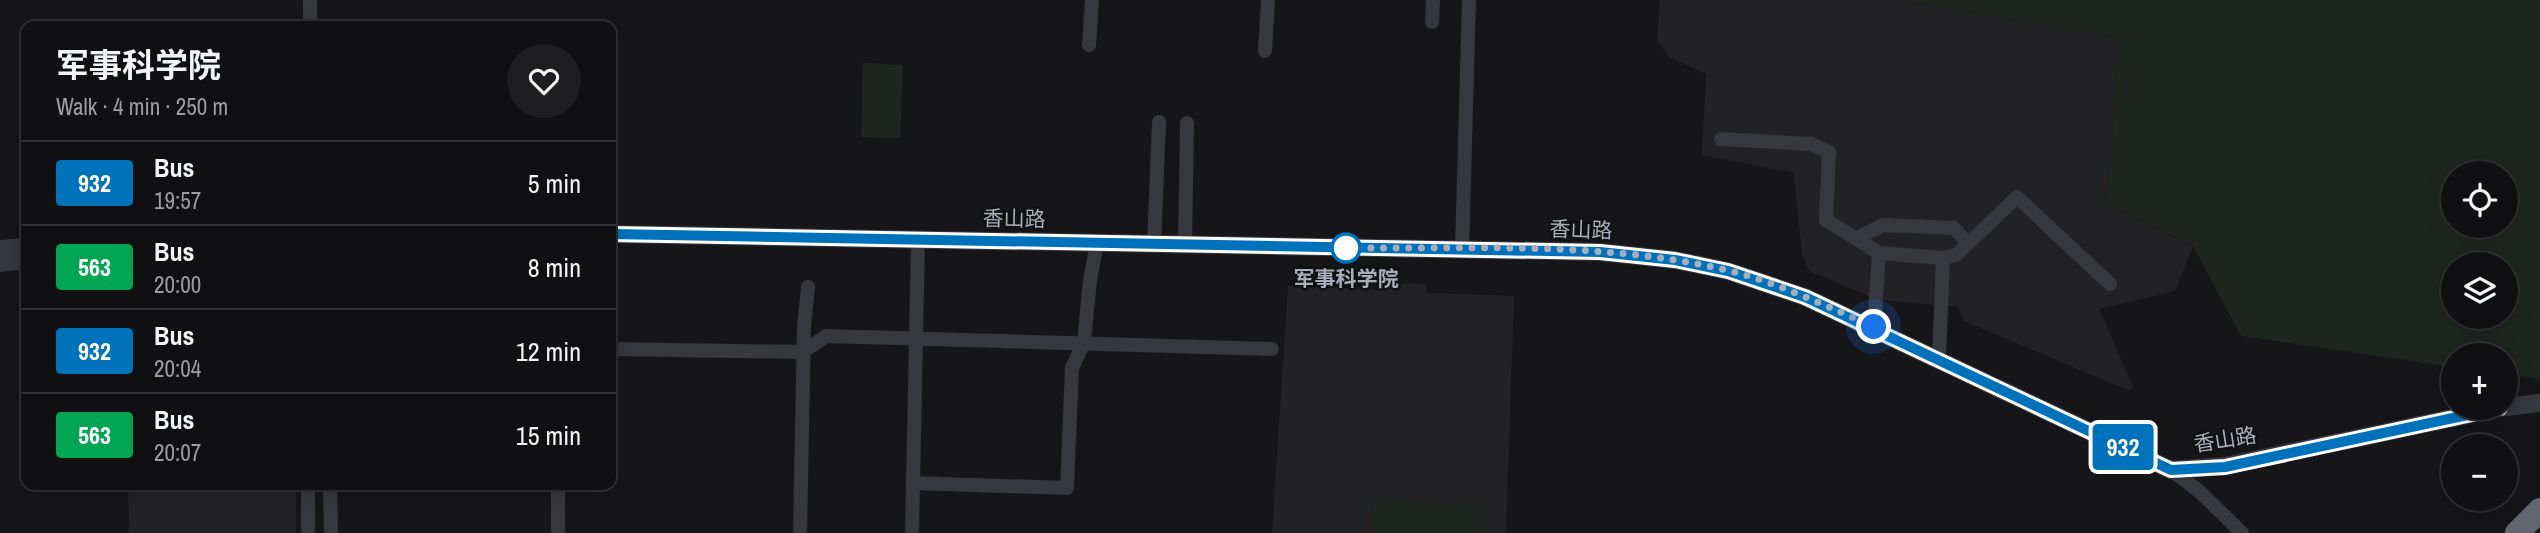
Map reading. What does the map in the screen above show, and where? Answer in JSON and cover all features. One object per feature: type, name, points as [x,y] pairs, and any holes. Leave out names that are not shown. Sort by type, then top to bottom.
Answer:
[{"type":"highway","points":[[2517,533],[2540,510]]},
{"type":"street","points":[[310,0],[310,21]]},
{"type":"street","points":[[1089,45],[1092,0]]},
{"type":"street","points":[[1265,51],[1268,0]]},
{"type":"street","points":[[1432,22],[1433,0]]},
{"type":"street","points":[[1462,250],[1469,0]]},
{"type":"street","points":[[1154,244],[1159,122]]},
{"type":"street","points":[[1185,245],[1187,123]]},
{"type":"street","points":[[1721,139],[1811,144],[1829,152],[1826,220],[1879,253],[1943,258],[1956,255],[2017,197],[2110,284]]},
{"type":"street","points":[[1857,238],[1883,225],[1954,228],[1968,244]]},
{"type":"street","name":"香山路","points":[[616,234],[1600,252],[1675,260],[1728,271],[1783,288],[1874,327],[2171,470],[2225,467],[2444,420]]},
{"type":"street","points":[[912,533],[918,240]]},
{"type":"street","points":[[913,483],[1067,488],[1072,368],[1084,342],[1097,243]]},
{"type":"street","points":[[0,250],[21,248]]},
{"type":"street","points":[[1874,327],[1879,253]]},
{"type":"street","points":[[1939,359],[1943,258]]},
{"type":"street","points":[[0,263],[21,261]]},
{"type":"street","points":[[800,533],[803,352],[808,287]]},
{"type":"street","points":[[616,349],[803,352],[826,336],[915,336],[1272,349]]},
{"type":"street","points":[[2518,406],[2540,403]]},
{"type":"street","points":[[2171,470],[2209,500],[2242,533]]},
{"type":"street","points":[[307,490],[308,533]]},
{"type":"street","points":[[330,490],[331,533]]},
{"type":"street","points":[[558,490],[558,533]]},
{"type":"shaded area","points":[[1660,0],[1901,0],[2122,38],[2106,203],[2193,246],[2175,291],[2099,309],[2133,386],[2130,391],[1964,321],[1957,307],[1878,300],[1809,271],[1802,254],[1794,173],[1702,155],[1706,74],[1669,57],[1657,40]]},
{"type":"shaded area","points":[[1901,0],[2540,0],[2540,379],[2518,376],[2518,343],[2441,343],[2441,365],[2241,336],[2193,246],[2106,203],[2121,38]]},
{"type":"shaded area","points":[[863,63],[903,65],[900,138],[861,137]]},
{"type":"shaded area","points":[[1388,283],[1426,284],[1426,293],[1514,296],[1506,533],[1272,533],[1288,286],[1387,290]]},
{"type":"shaded area","points":[[128,490],[296,490],[296,533],[129,533]]},
{"type":"shaded area","points":[[1374,497],[1485,507],[1483,533],[1372,533]]},
{"type":"bus line","name":"932","points":[[616,234],[1600,252],[1634,255],[1728,271],[1783,288],[1874,327],[2171,470],[2225,467],[2441,419]]},
{"type":"place","name":"军事科学院","points":[[1346,248]]},
{"type":"route","points":[[1346,248],[1600,252],[1675,260],[1728,271],[1783,288],[1874,327]]}]
